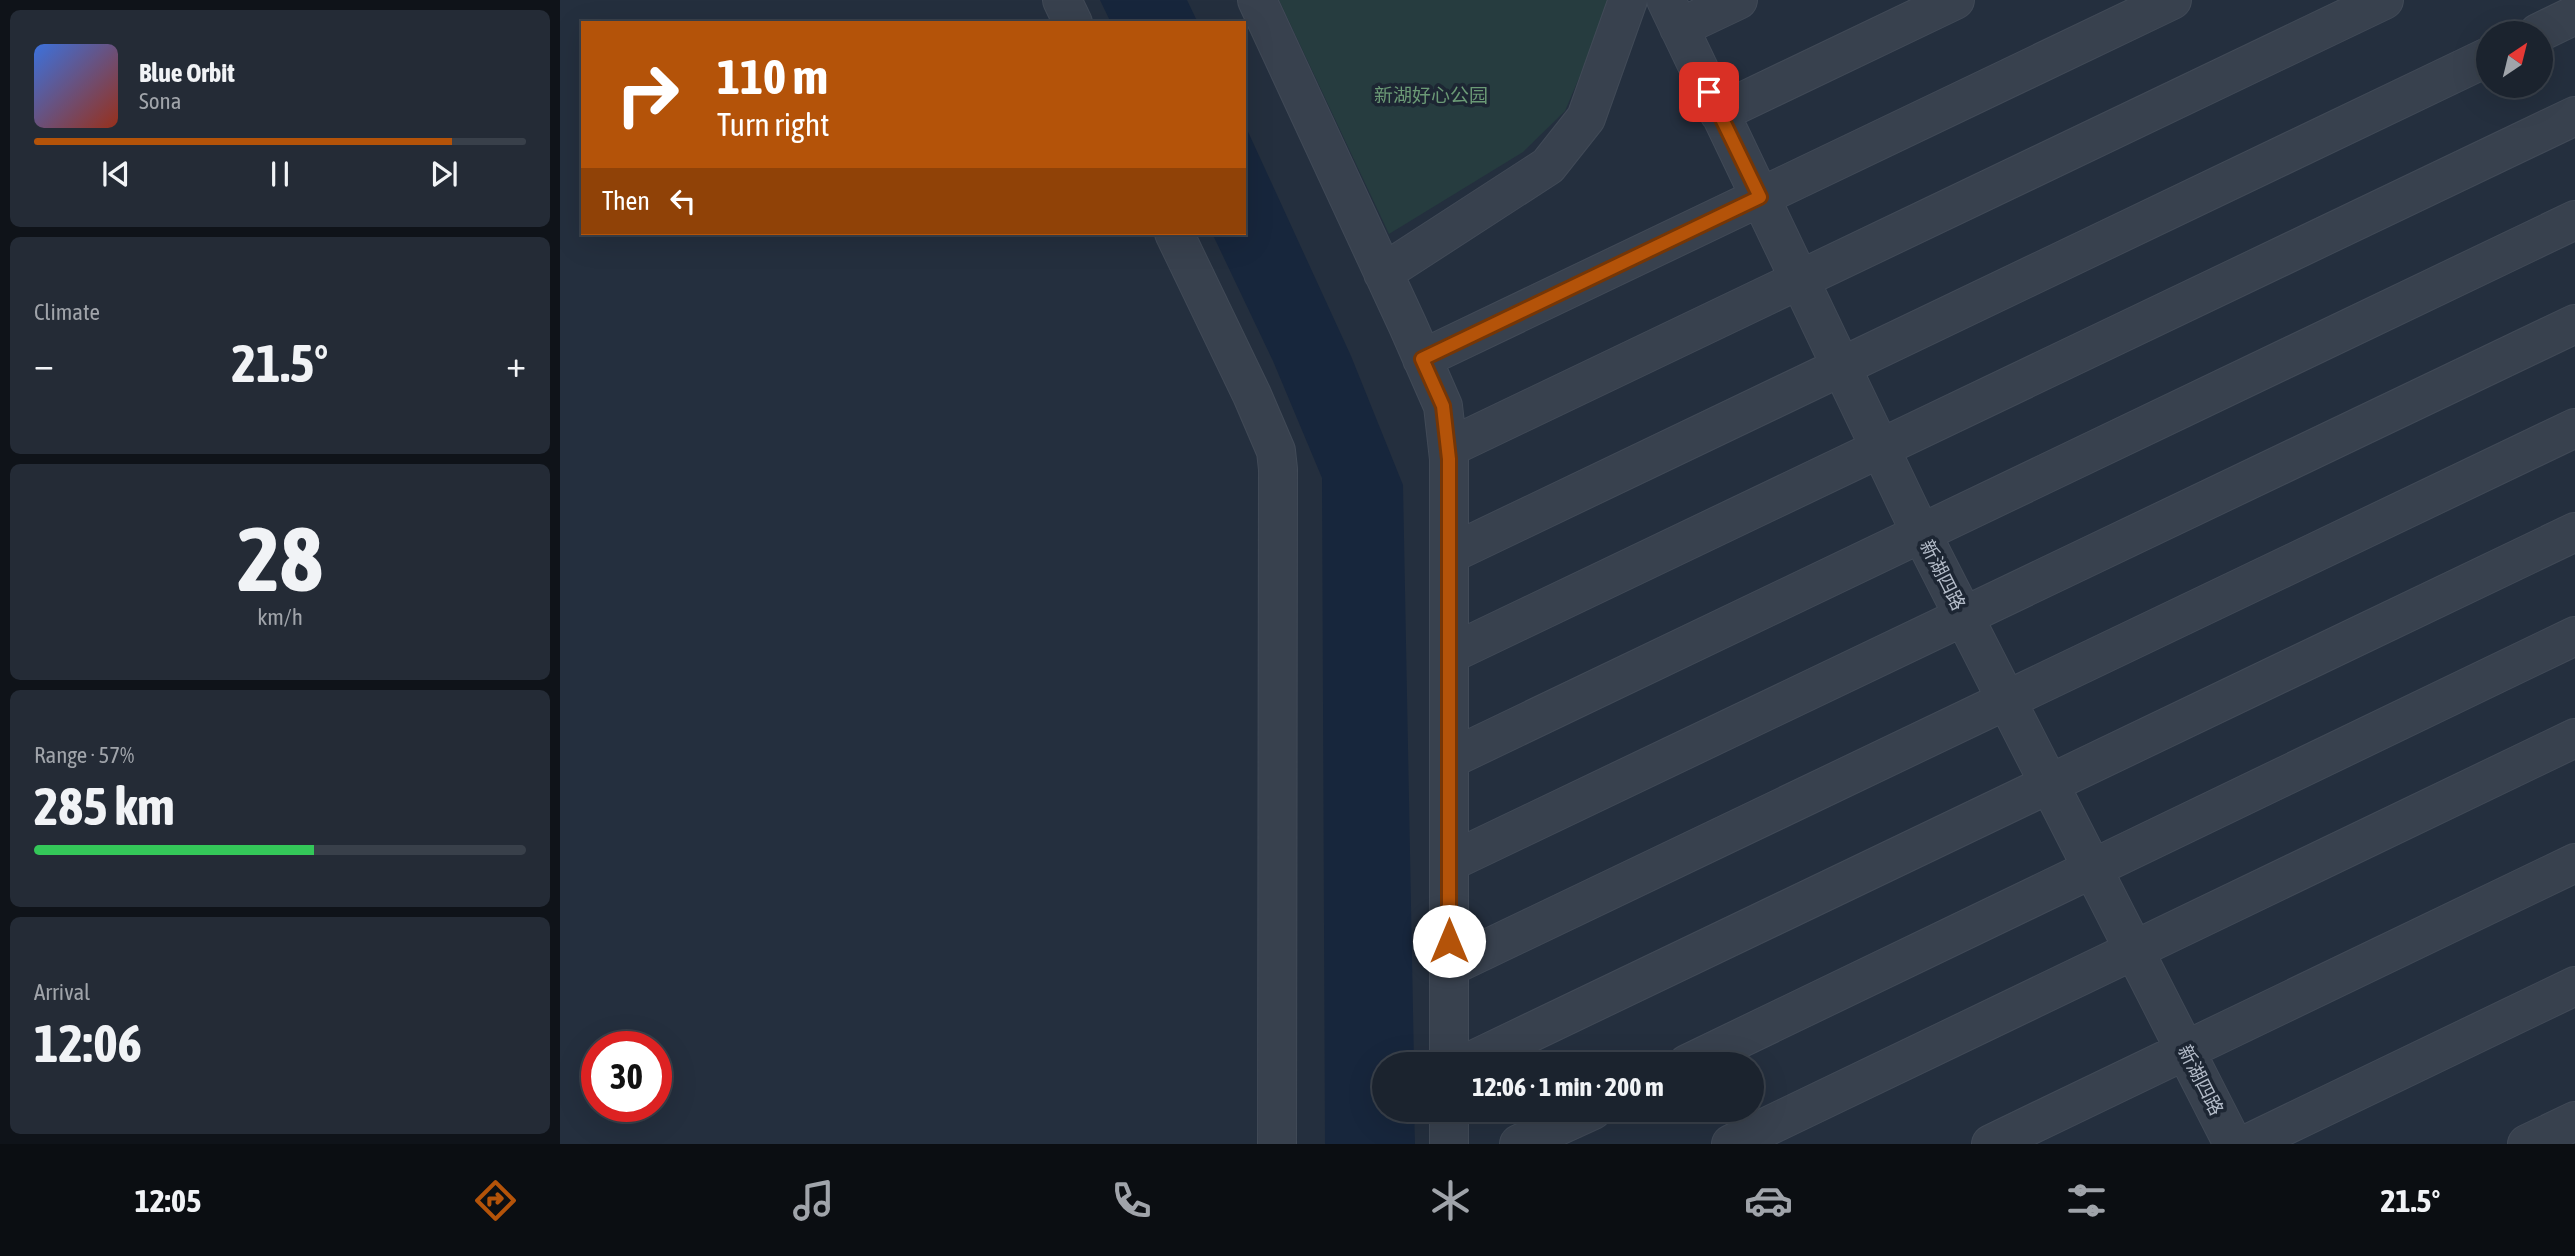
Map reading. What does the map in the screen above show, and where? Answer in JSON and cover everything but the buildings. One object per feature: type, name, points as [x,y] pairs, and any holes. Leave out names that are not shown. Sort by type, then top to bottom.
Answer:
[{"type":"street","points":[[1062,0],[1072,21]]},
{"type":"street","points":[[1257,0],[1443,406],[1448,448],[1450,554],[1449,1052]]},
{"type":"street","points":[[1383,273],[1548,166],[1586,118],[1628,0]]},
{"type":"street","points":[[1672,14],[1738,0]]},
{"type":"street","points":[[1720,113],[1955,0]]},
{"type":"street","points":[[1422,359],[2172,0]]},
{"type":"street","points":[[1448,448],[2384,0]]},
{"type":"street","name":"新湖四路","points":[[1672,14],[1921,533],[2233,1144]]},
{"type":"street","points":[[2553,26],[2575,15]]},
{"type":"street","points":[[1450,554],[2476,63]]},
{"type":"street","points":[[1450,654],[2575,116]]},
{"type":"street","points":[[1450,759],[2575,220]]},
{"type":"street","points":[[1175,235],[1276,451],[1279,611],[1277,1144]]},
{"type":"street","points":[[1450,862],[2575,324]]},
{"type":"street","points":[[1449,967],[2575,428]]},
{"type":"street","points":[[1490,1052],[2575,532]]},
{"type":"street","points":[[1712,1052],[2575,636]]},
{"type":"street","points":[[1731,1144],[2575,738]]},
{"type":"street","points":[[1991,1144],[2575,863]]},
{"type":"street","points":[[2247,1144],[2575,986]]},
{"type":"street","points":[[2527,1144],[2575,1121]]},
{"type":"street","points":[[1449,1122],[1449,1144]]},
{"type":"street","points":[[1519,1144],[1566,1122]]},
{"type":"green space","name":"新湖好心公园","points":[[1279,0],[1612,0],[1565,111],[1523,152],[1389,234]]},
{"type":"water","points":[[1100,0],[1187,0],[1197,21],[1110,21]]},
{"type":"water","points":[[1246,127],[1351,356],[1403,485],[1414,1052],[1372,1052],[1372,1122],[1414,1122],[1415,1144],[1325,1144],[1322,478],[1273,361],[1213,235],[1246,235]]},
{"type":"route","points":[[1449,941],[1449,459],[1443,406],[1422,359],[1760,197],[1709,92]]}]
